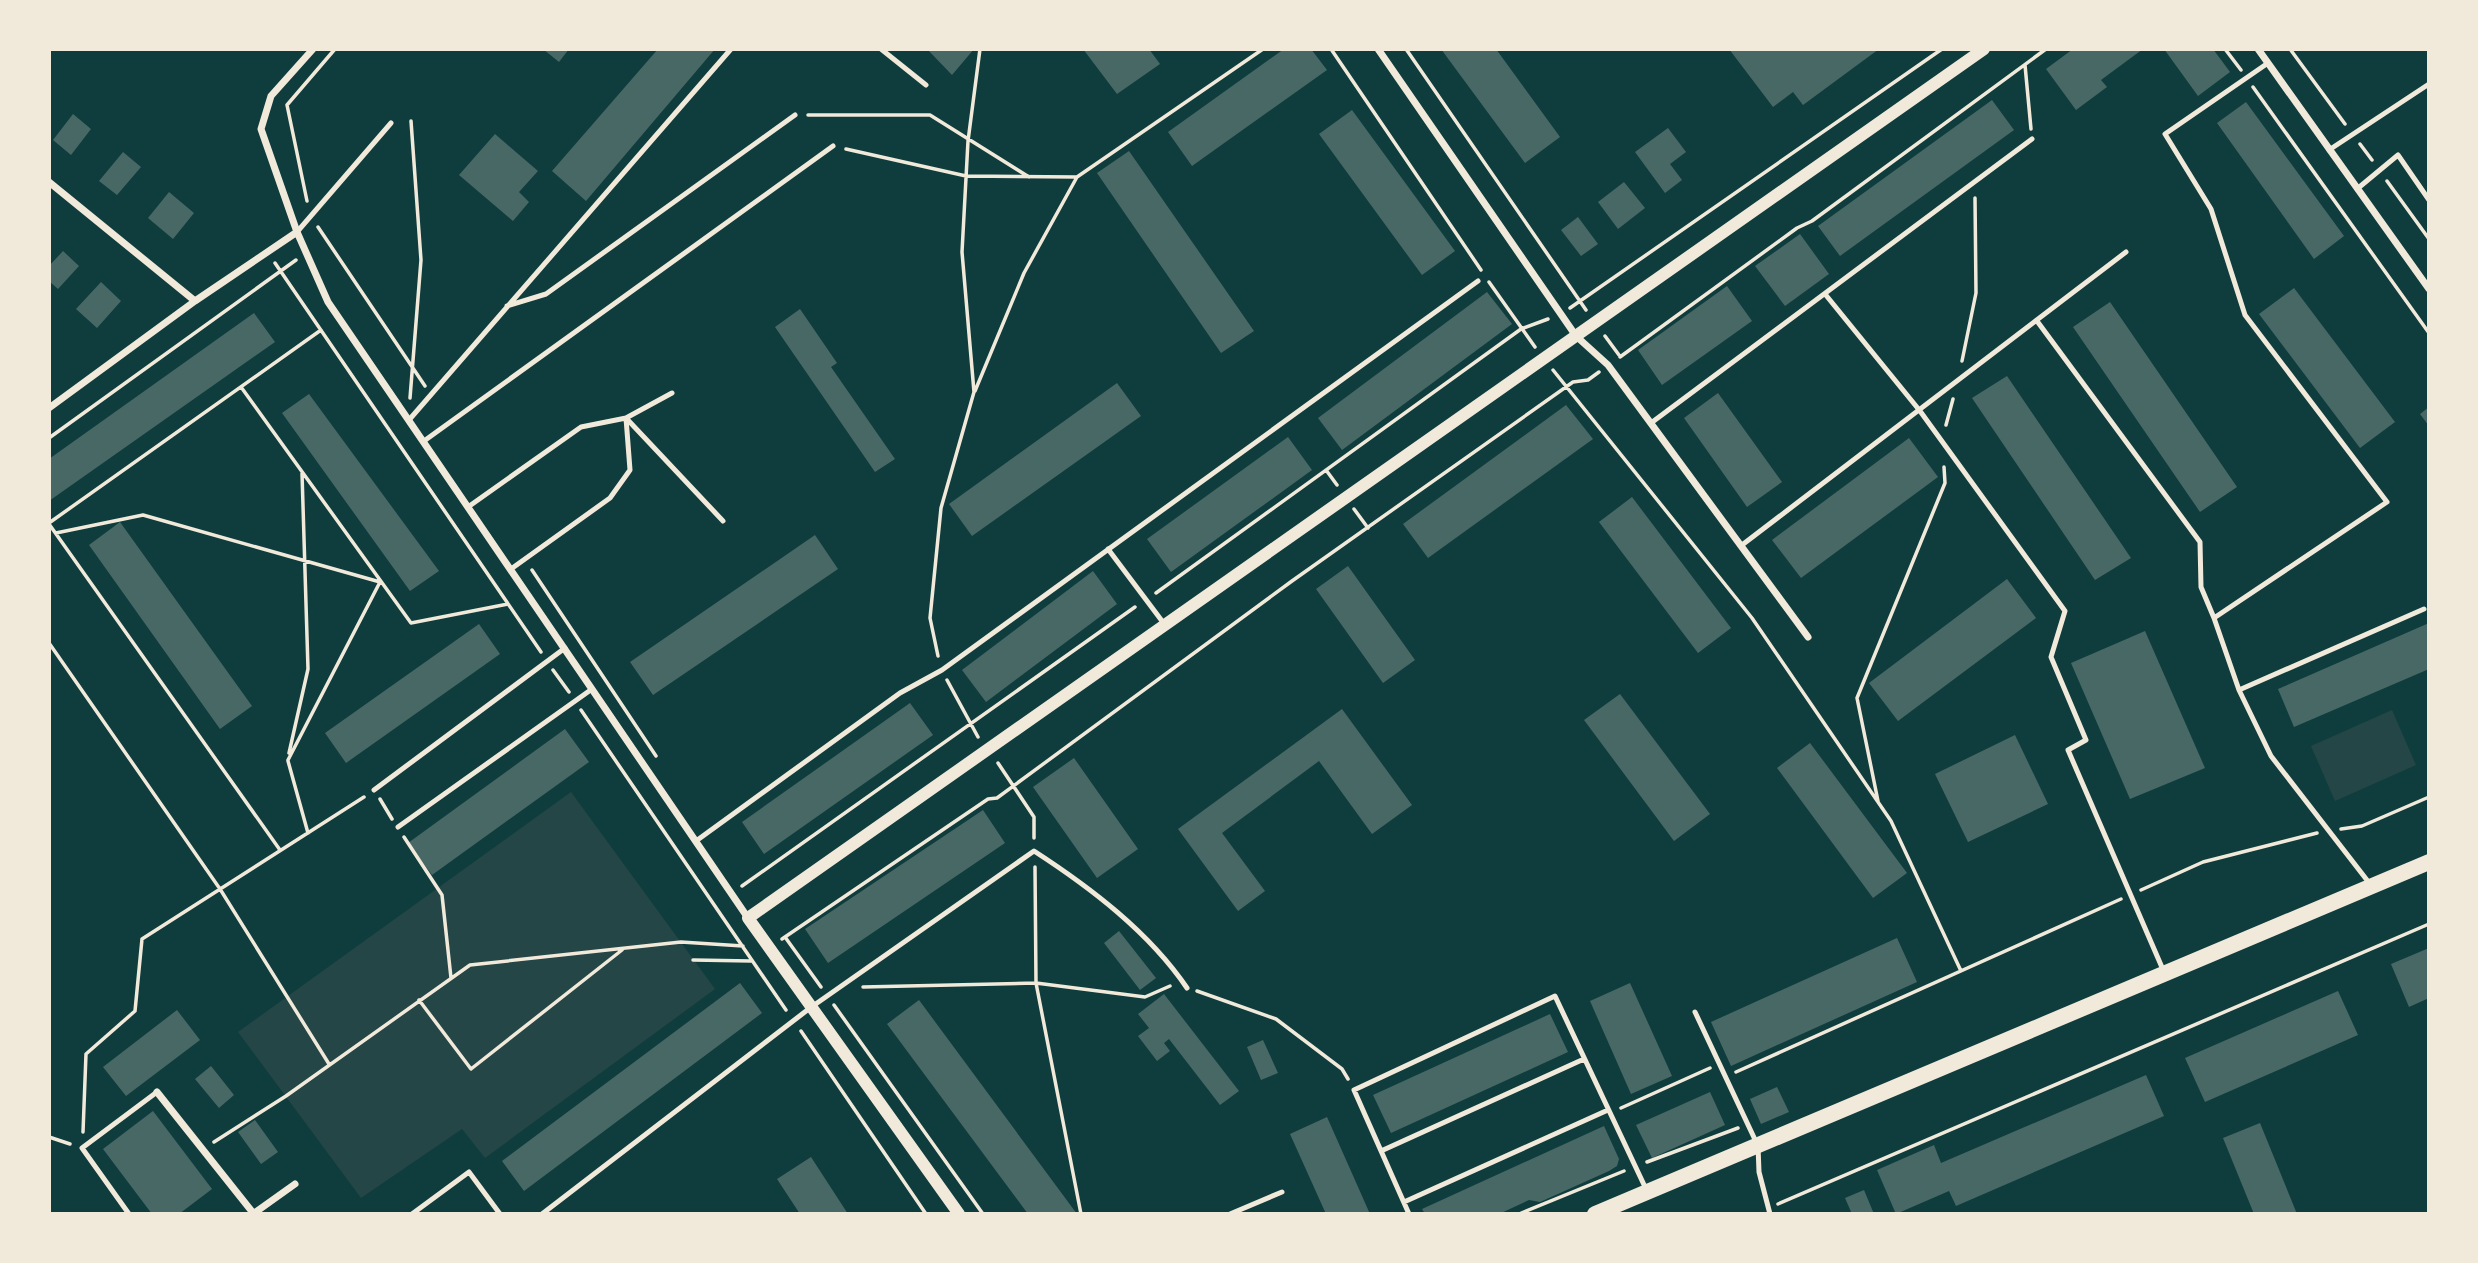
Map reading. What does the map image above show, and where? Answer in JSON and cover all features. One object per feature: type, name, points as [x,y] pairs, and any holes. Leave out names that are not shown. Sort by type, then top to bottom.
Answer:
[{"type":"main road","points":[[1595,1214],[2429,862]]},
{"type":"street","points":[[313,49],[271,96],[261,129],[297,232],[328,302],[731,894],[959,1214]]},
{"type":"street","points":[[1378,49],[1576,336],[1608,365],[1808,637]]},
{"type":"street","points":[[748,918],[1984,49]]},
{"type":"street","points":[[2258,49],[2429,289]]},
{"type":"street","points":[[49,182],[195,301]]},
{"type":"street","points":[[49,408],[195,301],[297,232]]},
{"type":"street","points":[[157,1092],[254,1214],[295,1184]]},
{"type":"lane","points":[[409,420],[731,49]]},
{"type":"lane","points":[[881,49],[926,85]]},
{"type":"lane","points":[[2214,618],[2387,502],[2245,315],[2211,209],[2165,134],[2268,62]]},
{"type":"lane","points":[[2329,150],[2429,84]]},
{"type":"lane","points":[[507,306],[546,294],[795,115]]},
{"type":"lane","points":[[297,232],[391,123]]},
{"type":"lane","points":[[1651,423],[2032,139]]},
{"type":"lane","points":[[424,442],[833,146]]},
{"type":"lane","points":[[2357,189],[2398,155],[2429,200]]},
{"type":"lane","points":[[1742,545],[2126,252]]},
{"type":"lane","points":[[696,841],[900,693],[942,670],[1478,281]]},
{"type":"lane","points":[[1825,294],[1920,411],[2066,611],[2051,657],[2086,740],[2068,750],[2165,974]]},
{"type":"lane","points":[[2037,321],[2200,542],[2200,587],[2214,618],[2239,690],[2271,756],[2372,886]]},
{"type":"lane","points":[[468,507],[581,427],[626,418],[672,393]]},
{"type":"lane","points":[[626,418],[723,521]]},
{"type":"lane","points":[[511,569],[610,498],[629,470],[626,418]]},
{"type":"lane","points":[[1108,549],[1165,625]]},
{"type":"lane","points":[[2239,690],[2424,609]]},
{"type":"lane","points":[[374,790],[565,648]]},
{"type":"lane","points":[[398,827],[592,689]]},
{"type":"lane","points":[[542,1214],[810,1008],[1034,851],[1087,886],[1171,964],[1188,988]]},
{"type":"lane","points":[[1409,1214],[1354,1090],[1555,996],[1647,1192]]},
{"type":"lane","points":[[1695,1012],[1758,1146],[1759,1172],[1769,1211]]},
{"type":"lane","points":[[1381,1151],[1584,1059]]},
{"type":"lane","points":[[129,1214],[82,1148],[157,1092]]},
{"type":"lane","points":[[1404,1202],[1609,1112]]},
{"type":"lane","points":[[412,1214],[468,1172],[500,1214]]},
{"type":"lane","points":[[1230,1214],[1282,1192]]},
{"type":"path","points":[[335,49],[287,105],[310,217],[430,393]]},
{"type":"path","points":[[974,392],[962,252],[968,141],[980,49]]},
{"type":"path","points":[[1081,1214],[1036,982],[1034,817],[1014,785],[969,725],[942,670],[930,618],[941,508],[974,392],[1024,273],[1077,177],[1263,49]]},
{"type":"path","points":[[1331,49],[1521,329],[1752,618],[1879,803],[1891,821],[1961,971]]},
{"type":"path","points":[[1406,49],[1620,356]]},
{"type":"path","points":[[714,905],[1146,600],[1521,329],[1561,314],[1942,49]]},
{"type":"path","points":[[769,948],[988,799],[997,798],[1292,581],[1566,387],[1588,380],[1797,228],[1812,221],[2046,49]]},
{"type":"path","points":[[2225,49],[2429,333]]},
{"type":"path","points":[[2025,65],[2032,139]]},
{"type":"path","points":[[795,115],[930,115],[1029,177]]},
{"type":"path","points":[[409,420],[421,260],[411,121]]},
{"type":"path","points":[[833,146],[966,176],[1077,177]]},
{"type":"path","points":[[1879,803],[1857,698],[1945,483],[1942,442],[1976,293],[1975,181]]},
{"type":"path","points":[[49,438],[282,273],[323,235]]},
{"type":"path","points":[[268,252],[926,1214]]},
{"type":"path","points":[[280,850],[49,524],[322,329]]},
{"type":"path","points":[[241,387],[411,623],[509,604]]},
{"type":"path","points":[[302,472],[308,669],[288,760],[308,833]]},
{"type":"path","points":[[56,533],[144,516],[380,582]]},
{"type":"path","points":[[524,559],[662,764]]},
{"type":"path","points":[[288,760],[380,582]]},
{"type":"path","points":[[49,643],[220,889],[329,1064]]},
{"type":"path","points":[[49,1138],[82,1148],[86,1054],[135,1011],[142,939],[374,790],[442,895],[451,978]]},
{"type":"path","points":[[1724,1077],[2203,862],[2329,830],[2362,826],[2429,797]]},
{"type":"path","points":[[736,875],[743,885]]},
{"type":"path","points":[[1769,1211],[2429,924]]},
{"type":"path","points":[[785,937],[983,1214]]},
{"type":"path","points":[[202,1149],[470,965],[681,942],[743,946]]},
{"type":"path","points":[[419,1000],[471,1069],[624,948]]},
{"type":"path","points":[[693,960],[752,961]]},
{"type":"path","points":[[821,988],[1036,982],[1145,997],[1176,984],[1276,1019],[1342,1069],[1354,1090]]},
{"type":"path","points":[[1609,1112],[1718,1064]]},
{"type":"path","points":[[1539,1206],[1543,1214]]},
{"type":"shaded area","points":[[2392,710],[2416,765],[2335,801],[2311,746]]},
{"type":"shaded area","points":[[571,792],[715,989],[485,1158],[462,1129],[361,1198],[238,1032]]},
{"type":"building","points":[[543,49],[569,49],[559,62]]},
{"type":"building","points":[[658,49],[715,49],[586,201],[552,171]]},
{"type":"building","points":[[927,49],[974,49],[952,75]]},
{"type":"building","points":[[1083,49],[1149,49],[1160,64],[1117,94]]},
{"type":"building","points":[[1284,49],[1311,49],[1327,70],[1192,166],[1168,132]]},
{"type":"building","points":[[1441,49],[1496,49],[1560,137],[1525,163]]},
{"type":"building","points":[[1729,49],[1879,49],[1803,105],[1793,92],[1773,107]]},
{"type":"building","points":[[2073,49],[2143,49],[2101,80],[2107,87],[2076,110],[2046,69]]},
{"type":"building","points":[[2164,49],[2213,49],[2230,72],[2198,96]]},
{"type":"building","points":[[1992,100],[2014,130],[1840,256],[1818,226]]},
{"type":"building","points":[[2246,102],[2344,236],[2314,259],[2217,123]]},
{"type":"building","points":[[1352,110],[1455,251],[1422,275],[1319,134]]},
{"type":"building","points":[[73,114],[91,129],[71,155],[53,140]]},
{"type":"building","points":[[1668,128],[1686,152],[1670,164],[1682,180],[1665,193],[1635,152]]},
{"type":"building","points":[[495,134],[538,171],[519,192],[529,202],[513,221],[459,175]]},
{"type":"building","points":[[1129,151],[1254,331],[1221,353],[1097,173]]},
{"type":"building","points":[[123,152],[141,167],[117,195],[99,181]]},
{"type":"building","points":[[1624,182],[1645,208],[1618,229],[1598,202]]},
{"type":"building","points":[[169,192],[194,213],[173,239],[148,218]]},
{"type":"building","points":[[1578,217],[1598,244],[1581,256],[1561,230]]},
{"type":"building","points":[[1800,234],[1829,274],[1785,306],[1755,266]]},
{"type":"building","points":[[63,251],[79,266],[58,289],[49,281],[49,266]]},
{"type":"building","points":[[101,282],[121,301],[97,328],[76,309]]},
{"type":"building","points":[[1727,286],[1752,321],[1662,385],[1638,350]]},
{"type":"building","points":[[2294,288],[2395,422],[2360,448],[2259,314]]},
{"type":"building","points":[[1487,292],[1512,324],[1342,450],[1318,418]]},
{"type":"building","points":[[2110,302],[2237,487],[2200,512],[2073,327]]},
{"type":"building","points":[[800,309],[837,363],[831,367],[895,459],[875,472],[775,327]]},
{"type":"building","points":[[254,313],[275,342],[49,501],[49,459]]},
{"type":"building","points":[[2007,376],[2131,558],[2095,580],[1972,398]]},
{"type":"building","points":[[1117,383],[1141,416],[972,536],[949,504]]},
{"type":"building","points":[[1718,393],[1782,482],[1747,507],[1684,418]]},
{"type":"building","points":[[309,394],[439,571],[410,591],[282,413]]},
{"type":"building","points":[[1566,405],[1593,439],[1428,558],[1403,524]]},
{"type":"building","points":[[2429,407],[2429,426],[2420,414]]},
{"type":"building","points":[[1288,437],[1312,470],[1171,572],[1147,539]]},
{"type":"building","points":[[1909,438],[1938,477],[1801,578],[1772,540]]},
{"type":"building","points":[[1632,497],[1731,628],[1698,653],[1599,522]]},
{"type":"building","points":[[120,522],[252,706],[220,729],[89,545]]},
{"type":"building","points":[[815,535],[838,569],[653,695],[630,662]]},
{"type":"building","points":[[1348,566],[1415,660],[1383,683],[1316,589]]},
{"type":"building","points":[[1093,571],[1117,604],[986,702],[962,670]]},
{"type":"building","points":[[2007,579],[2036,618],[1898,721],[1869,683]]},
{"type":"building","points":[[2429,623],[2429,669],[2294,727],[2278,689]]},
{"type":"building","points":[[479,624],[500,654],[346,763],[325,733]]},
{"type":"building","points":[[2145,631],[2205,768],[2130,799],[2071,663]]},
{"type":"building","points":[[1620,694],[1710,814],[1674,841],[1584,720]]},
{"type":"building","points":[[910,703],[933,735],[764,854],[742,822]]},
{"type":"building","points":[[1342,709],[1412,805],[1372,834],[1319,761],[1222,833],[1265,891],[1238,911],[1178,829]]},
{"type":"building","points":[[565,729],[589,762],[432,875],[408,843]]},
{"type":"building","points":[[2015,735],[2048,804],[1968,842],[1935,774]]},
{"type":"building","points":[[1810,743],[1907,873],[1873,898],[1777,768]]},
{"type":"building","points":[[1074,758],[1138,849],[1097,878],[1033,787]]},
{"type":"building","points":[[983,810],[1005,843],[828,963],[805,929]]},
{"type":"building","points":[[1119,931],[1156,978],[1140,990],[1104,943]]},
{"type":"building","points":[[1897,938],[1917,982],[1731,1066],[1711,1022]]},
{"type":"building","points":[[2429,948],[2429,998],[2409,1007],[2391,964]]},
{"type":"building","points":[[740,983],[762,1013],[524,1191],[502,1161]]},
{"type":"building","points":[[1630,983],[1672,1076],[1631,1094],[1590,1001]]},
{"type":"building","points":[[2338,991],[2358,1035],[2205,1102],[2185,1058]]},
{"type":"building","points":[[1164,994],[1239,1091],[1220,1105],[1169,1039],[1164,1043],[1170,1051],[1157,1061],[1138,1036],[1149,1028],[1138,1014]]},
{"type":"building","points":[[919,1000],[1077,1214],[1028,1214],[887,1024]]},
{"type":"building","points":[[177,1010],[200,1040],[126,1096],[103,1067]]},
{"type":"building","points":[[1550,1014],[1568,1052],[1391,1133],[1373,1095]]},
{"type":"building","points":[[1263,1040],[1278,1073],[1261,1080],[1247,1047]]},
{"type":"building","points":[[211,1066],[234,1095],[219,1108],[195,1079]]},
{"type":"building","points":[[2146,1075],[2164,1116],[1956,1206],[1949,1191],[1896,1214],[1877,1170],[1934,1145],[1941,1163]]},
{"type":"building","points":[[1777,1087],[1789,1112],[1761,1124],[1750,1099]]},
{"type":"building","points":[[1710,1092],[1725,1125],[1652,1158],[1636,1125]]},
{"type":"building","points":[[153,1111],[212,1189],[179,1214],[152,1214],[103,1149]]},
{"type":"building","points":[[1327,1117],[1370,1214],[1326,1214],[1290,1134]]},
{"type":"building","points":[[255,1120],[278,1152],[261,1164],[238,1132]]},
{"type":"building","points":[[2260,1123],[2297,1214],[2254,1214],[2223,1138]]},
{"type":"building","points":[[1604,1126],[1619,1159],[1617,1166],[1609,1171],[1540,1202],[1529,1200],[1499,1214],[1425,1214],[1422,1209]]},
{"type":"building","points":[[811,1157],[848,1214],[800,1214],[777,1179]]},
{"type":"building","points":[[1864,1190],[1874,1214],[1852,1214],[1845,1198]]}]
